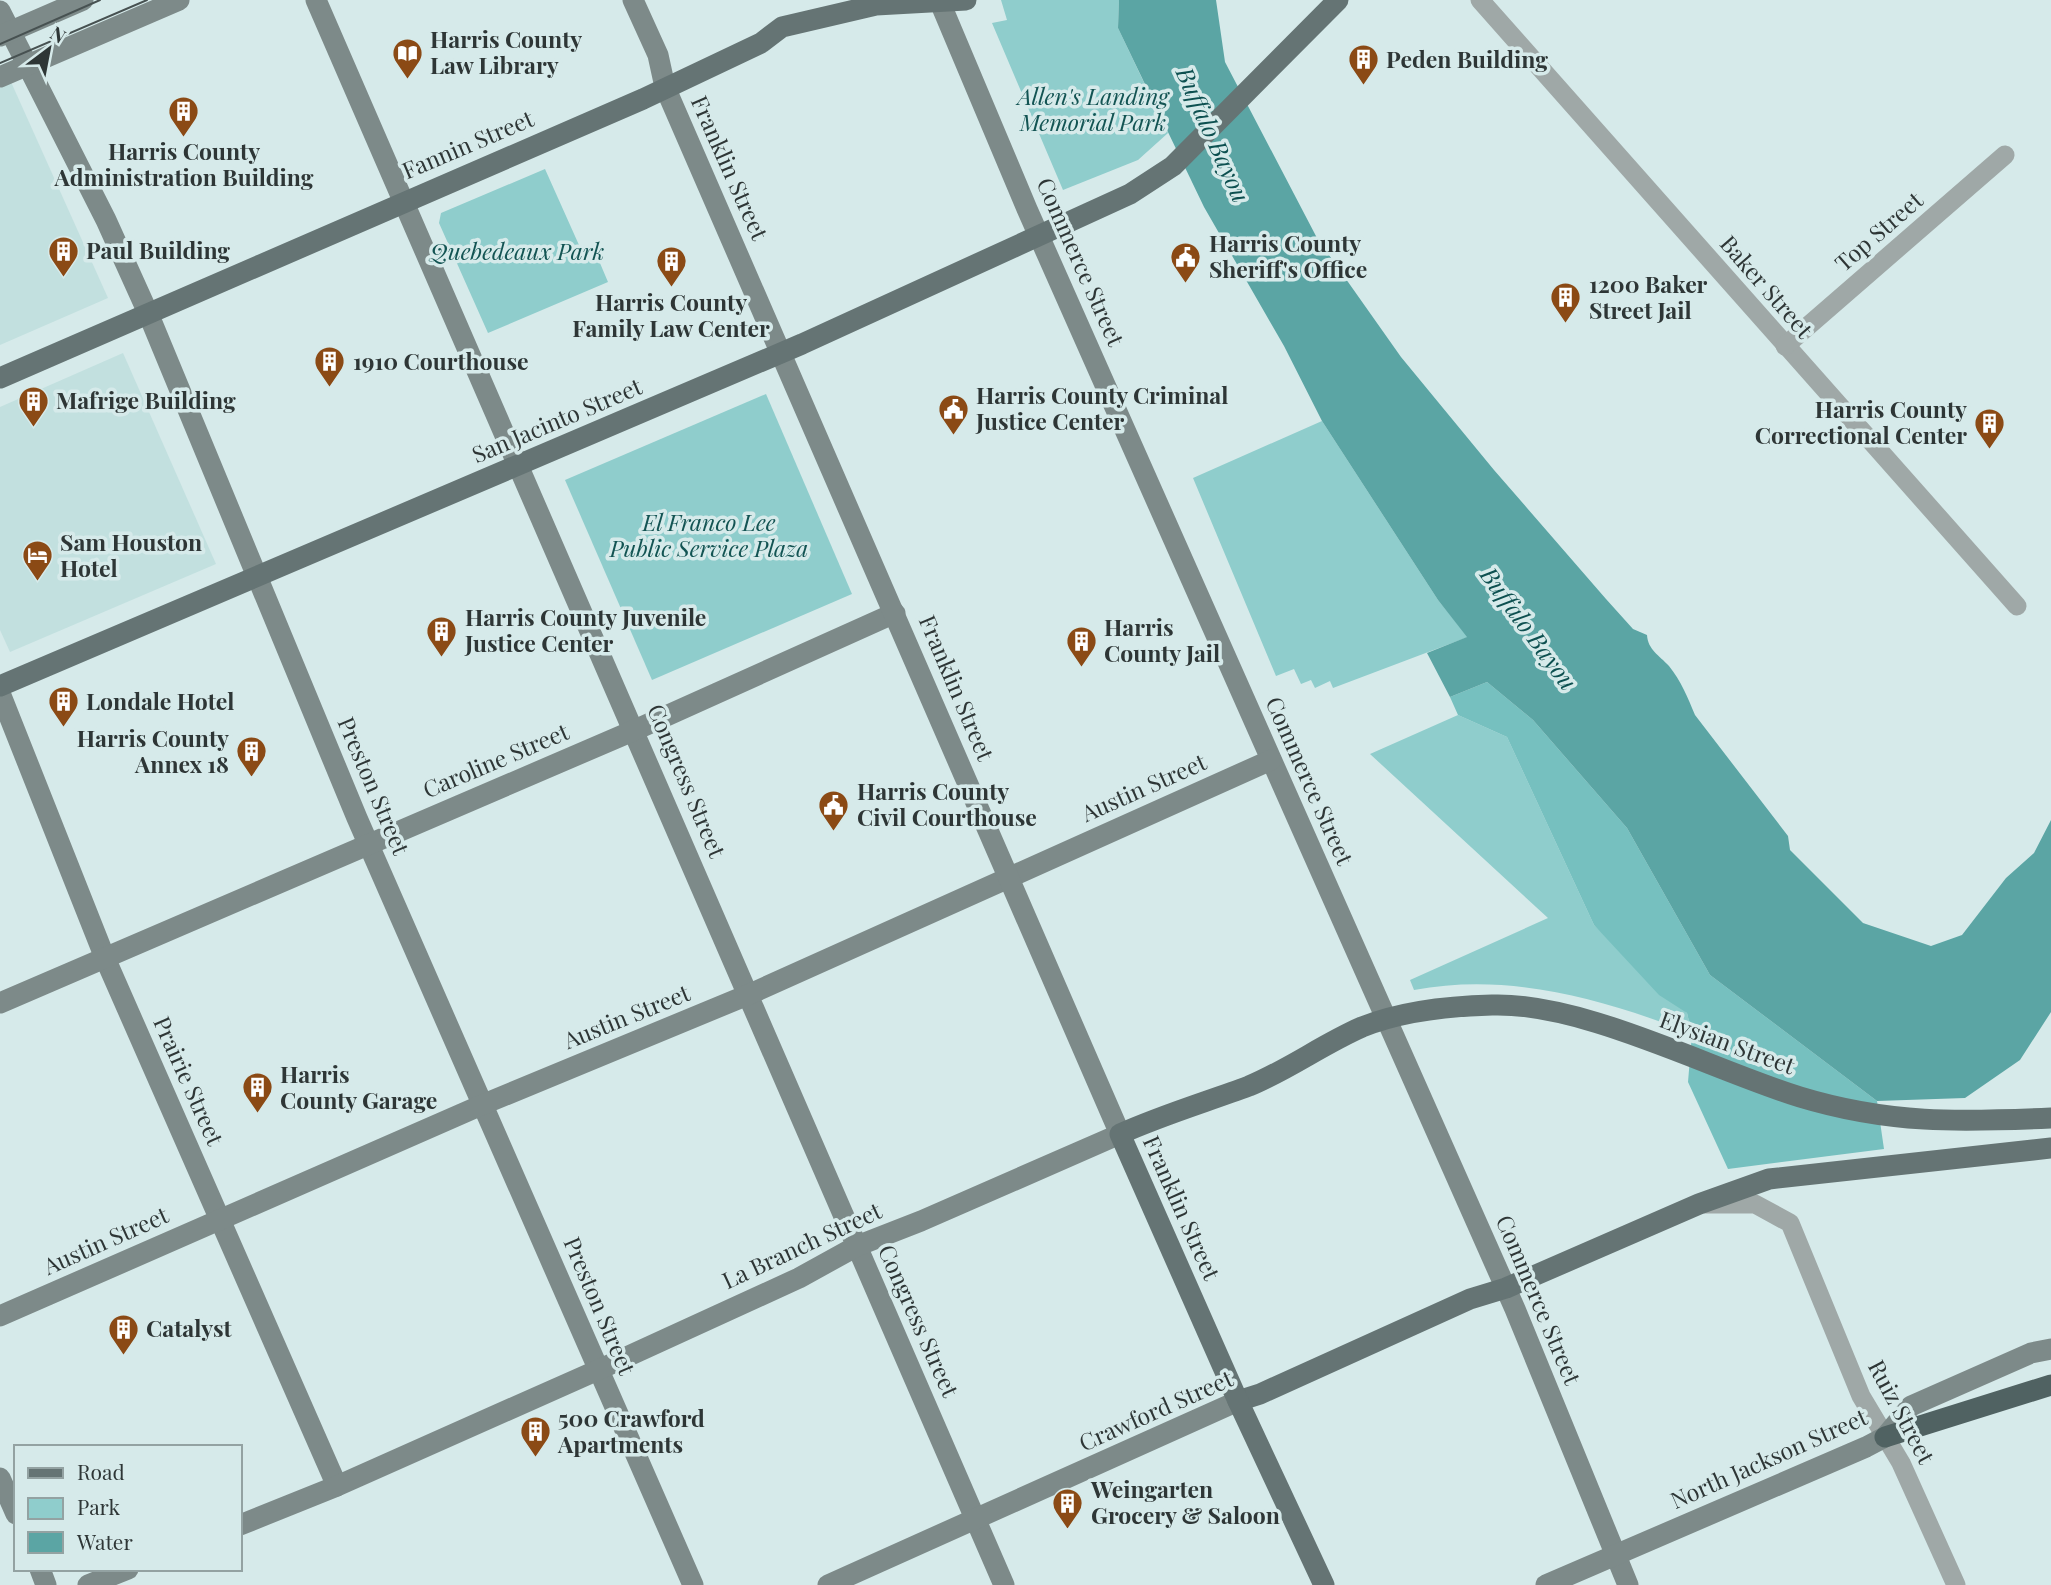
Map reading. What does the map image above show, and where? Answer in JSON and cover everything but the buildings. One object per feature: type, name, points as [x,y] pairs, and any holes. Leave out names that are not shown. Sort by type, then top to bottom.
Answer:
[{"type":"highway","points":[[1885,1437],[2051,1385]]},
{"type":"highway","points":[[2004,1400],[2051,1393]]},
{"type":"main road","name":"Fannin Street","points":[[0,378],[665,87],[761,43],[782,27],[879,3],[966,0]]},
{"type":"main road","name":"San Jacinto Street","points":[[0,686],[782,353],[1130,194],[1173,166],[1335,3]]},
{"type":"main road","name":"Elysian Street","points":[[1388,1020],[1435,1009],[1495,1004],[1566,1014],[1630,1035],[1731,1074],[1870,1115],[1941,1122],[2051,1118]]},
{"type":"main road","name":"La Branch Street","points":[[1120,1134],[1248,1086],[1363,1027],[1388,1020]]},
{"type":"main road","name":"Franklin Street","points":[[1120,1134],[1238,1401],[1324,1585]]},
{"type":"main road","points":[[1506,1288],[1699,1204],[1769,1179],[2051,1148]]},
{"type":"main road","name":"Crawford Street","points":[[1238,1401],[1260,1394],[1470,1299],[1506,1288]]},
{"type":"street","points":[[5,34],[83,0]]},
{"type":"street","points":[[0,77],[179,0]]},
{"type":"street","name":"Congress Street","points":[[316,0],[750,994],[1004,1585]]},
{"type":"street","name":"Franklin Street","points":[[633,0],[657,55],[665,87],[1120,1134]]},
{"type":"street","name":"Baker Street","points":[[1480,0],[2017,606]]},
{"type":"street","name":"Commerce Street","points":[[939,1],[1270,760],[1506,1288],[1613,1555],[1628,1585]]},
{"type":"street","name":"Preston Street","points":[[0,11],[5,34],[26,66],[106,220],[148,313],[369,844],[693,1585]]},
{"type":"street","name":"Top Street","points":[[1786,346],[2006,155]]},
{"type":"street","name":"Caroline Street","points":[[0,1003],[635,730],[895,613]]},
{"type":"street","name":"Prairie Street","points":[[0,693],[105,958],[337,1486]]},
{"type":"street","name":"Austin Street","points":[[0,1316],[484,1104],[750,994],[1009,876],[1114,833],[1270,760]]},
{"type":"street","name":"La Branch Street","points":[[242,1523],[337,1486],[799,1278],[857,1246],[1120,1134]]},
{"type":"street","name":"Ruiz Street","points":[[1699,1204],[1755,1204],[1790,1223],[1861,1396],[1909,1479],[1956,1585]]},
{"type":"street","name":"North Jackson Street","points":[[1546,1585],[1885,1437],[1911,1406],[2031,1353],[2051,1349]]},
{"type":"street","name":"Crawford Street","points":[[828,1585],[1238,1401]]},
{"type":"street","points":[[0,1478],[14,1510]]},
{"type":"street","points":[[88,1585],[123,1571]]},
{"type":"shaded area","points":[[11,82],[108,298],[0,345],[0,88]]},
{"type":"shaded area","points":[[123,353],[216,564],[10,652],[0,630],[0,407]]},
{"type":"shaded area","points":[[1487,682],[1533,720],[1627,828],[1710,975],[1877,1101],[1884,1149],[1728,1169],[1688,1082],[1692,1034],[1687,1013],[1659,995],[1594,925],[1507,737],[1458,715],[1450,697]]},
{"type":"green space","name":"Allen's Landing Memorial Park","points":[[1001,0],[1119,0],[1118,28],[1168,133],[1138,160],[1063,190],[992,23],[1007,20]]},
{"type":"green space","name":"Quebedeaux Park","points":[[545,169],[583,254],[594,249],[608,282],[488,333],[439,223],[441,213]]},
{"type":"green space","name":"El Franco Lee Public Service Plaza","points":[[766,394],[852,594],[652,680],[565,480]]},
{"type":"green space","points":[[1322,421],[1438,600],[1468,637],[1333,688],[1330,681],[1315,688],[1311,680],[1301,684],[1294,669],[1276,676],[1193,478]]},
{"type":"green space","points":[[1458,715],[1507,737],[1594,925],[1687,1013],[1692,1034],[1625,1010],[1556,992],[1485,984],[1414,990],[1410,980],[1548,918],[1370,754]]},
{"type":"water","name":"Buffalo Bayou","points":[[1119,0],[1216,0],[1225,62],[1317,238],[1401,357],[1494,470],[1633,629],[1647,635],[1652,649],[1677,678],[1695,715],[1788,836],[1790,850],[1863,923],[1931,946],[1962,935],[2006,878],[2034,853],[2051,820],[2051,1012],[2020,1060],[1965,1098],[1877,1101],[1710,975],[1627,828],[1533,720],[1487,682],[1450,697],[1427,653],[1467,637],[1438,600],[1322,421],[1284,346],[1204,207],[1118,28]]},
{"type":"tram line","points":[[0,44],[100,0]]},
{"type":"tram line","points":[[0,63],[147,0]]},
{"type":"place","name":"Harris County Law Library","points":[[407,80]]},
{"type":"place","name":"Peden Building","points":[[1363,87]]},
{"type":"place","name":"Harris County Administration Building","points":[[184,138]]},
{"type":"place","name":"Paul Building","points":[[63,278]]},
{"type":"place","name":"Harris County Sheriff's Office","points":[[1186,284]]},
{"type":"place","name":"Harris County Family Law Center","points":[[671,289]]},
{"type":"place","name":"1200 Baker Street Jail","points":[[1566,325]]},
{"type":"place","name":"1910 Courthouse","points":[[330,389]]},
{"type":"place","name":"Mafrige Building","points":[[33,428]]},
{"type":"place","name":"Harris County Criminal Justice Center","points":[[953,436]]},
{"type":"place","name":"Harris County Correctional Center","points":[[1990,450]]},
{"type":"place","name":"Sam Houston Hotel","points":[[37,583]]},
{"type":"place","name":"Harris County Juvenile Justice Center","points":[[442,658]]},
{"type":"place","name":"Harris County Jail","points":[[1081,668]]},
{"type":"place","name":"Londale Hotel","points":[[63,729]]},
{"type":"place","name":"Harris County Annex 18","points":[[252,779]]},
{"type":"place","name":"Harris County Civil Courthouse","points":[[834,832]]},
{"type":"place","name":"Harris County Garage","points":[[257,1115]]},
{"type":"place","name":"Catalyst","points":[[123,1356]]},
{"type":"place","name":"500 Crawford Apartments","points":[[535,1459]]},
{"type":"place","name":"Weingarten Grocery & Saloon","points":[[1068,1530]]}]
